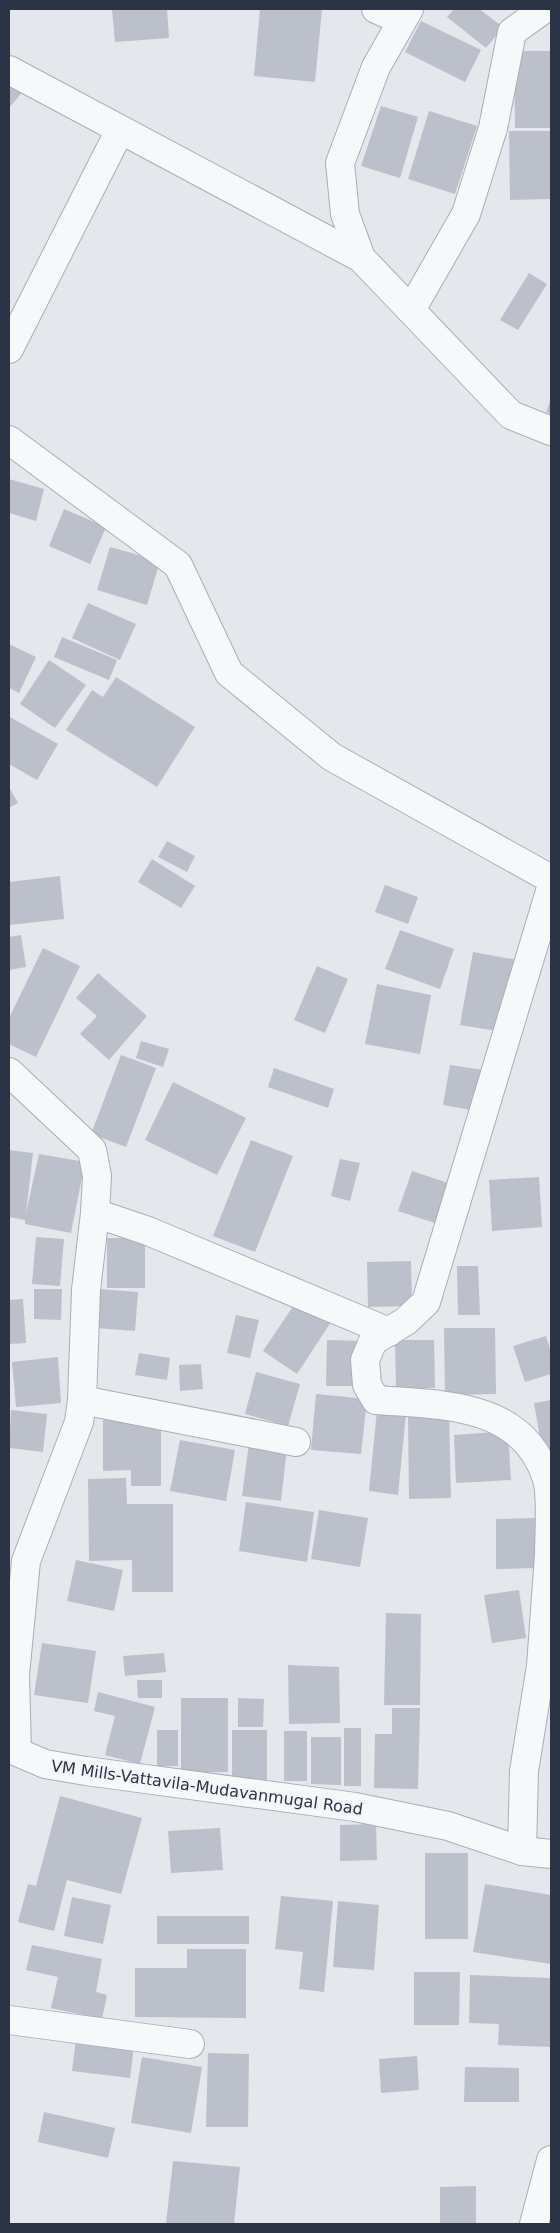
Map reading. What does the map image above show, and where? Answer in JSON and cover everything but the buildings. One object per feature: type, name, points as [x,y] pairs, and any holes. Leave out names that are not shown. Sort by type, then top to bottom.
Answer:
[{"type":"street","points":[[361,258],[345,214],[340,163],[376,67],[405,14],[376,9]]},
{"type":"street","points":[[411,310],[466,214],[493,128],[512,32],[544,9]]},
{"type":"street","points":[[9,70],[361,258],[511,415],[551,431]]},
{"type":"street","points":[[9,348],[120,130]]},
{"type":"street","points":[[9,440],[178,565],[229,673],[332,757],[551,880]]},
{"type":"street","points":[[522,1851],[524,1771],[540,1666],[550,1555],[547,1480],[530,1446],[503,1422],[456,1406],[376,1400],[368,1385],[366,1360],[373,1341],[406,1321],[426,1302],[551,888]]},
{"type":"street","name":"VM Mills-Vattavila-Mudavanmugal Road","points":[[9,1072],[92,1150],[97,1176],[95,1213],[86,1290],[82,1400],[79,1422],[26,1561],[16,1675],[12,1758],[86,1771],[355,1807],[448,1826],[522,1851],[551,1854]]},
{"type":"street","points":[[95,1213],[148,1231],[389,1332]]},
{"type":"street","points":[[82,1400],[296,1442]]},
{"type":"street","points":[[9,2020],[190,2044]]},
{"type":"street","points":[[534,2224],[551,2160]]}]
